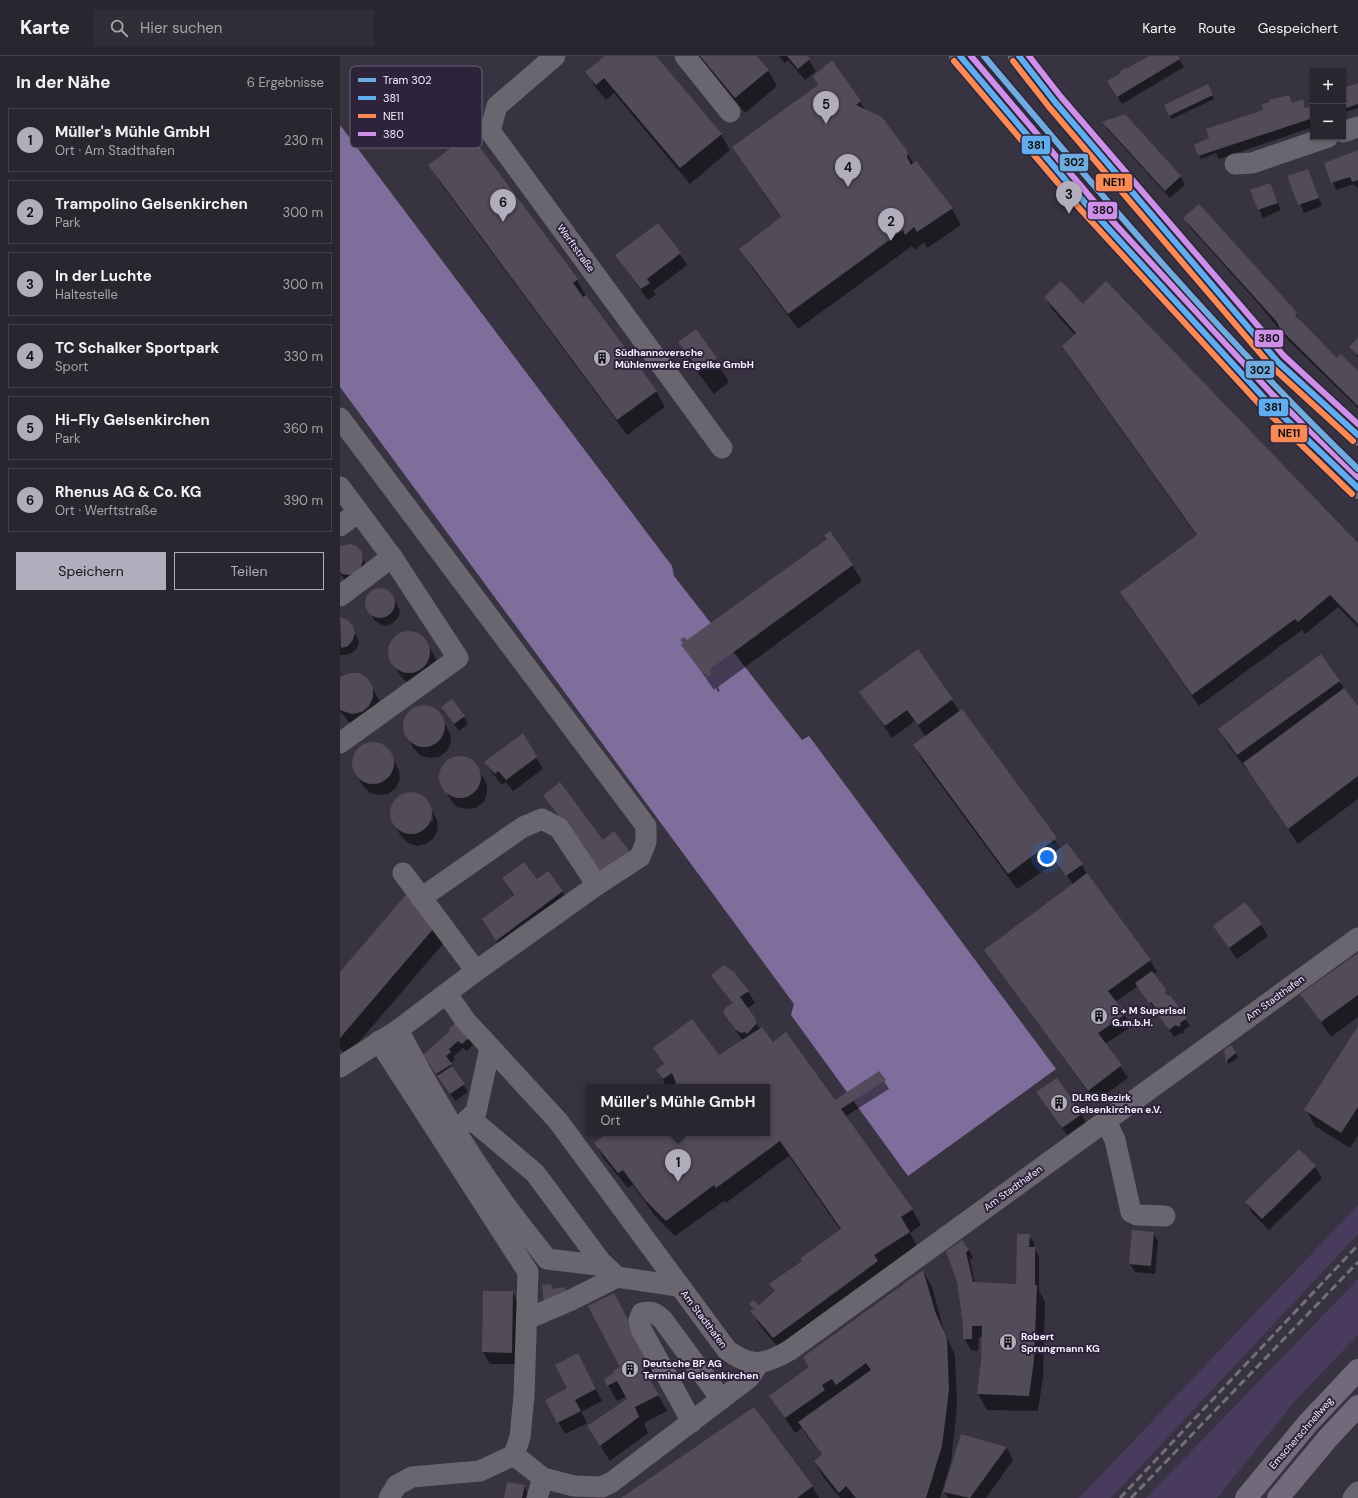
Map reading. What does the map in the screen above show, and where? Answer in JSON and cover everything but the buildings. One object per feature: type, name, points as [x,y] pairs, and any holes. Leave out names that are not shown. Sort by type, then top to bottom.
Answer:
[{"type":"highway","name":"Emscherschnellweg","points":[[1246,1498],[1308,1423],[1358,1370]]},
{"type":"highway","points":[[1278,1498],[1328,1438],[1358,1406]]},
{"type":"main road","points":[[960,56],[1086,204],[1266,400],[1358,488]]},
{"type":"main road","points":[[1019,56],[1055,102],[1278,362],[1358,436]]},
{"type":"street","name":"Werftstraße","points":[[555,56],[497,106],[490,131],[722,448]]},
{"type":"street","points":[[685,56],[730,112]]},
{"type":"street","points":[[1346,131],[1358,126]]},
{"type":"street","points":[[1235,164],[1252,163],[1319,140]]},
{"type":"street","points":[[340,418],[646,826],[646,842],[640,857],[597,885],[476,971],[398,1030],[340,1067]]},
{"type":"street","points":[[340,487],[392,557],[458,658],[340,744]]},
{"type":"street","points":[[340,526],[358,512]]},
{"type":"street","points":[[340,596],[392,557]]},
{"type":"street","points":[[421,898],[523,826],[542,819],[559,828],[597,885]]},
{"type":"street","points":[[403,873],[476,971]]},
{"type":"street","name":"Am Stadthafen","points":[[447,994],[465,1020],[558,1121],[678,1286],[727,1350],[739,1359],[759,1363],[772,1361],[790,1350],[1358,938]]},
{"type":"street","points":[[398,1030],[426,1082],[463,1125],[498,1196],[547,1259],[678,1286]]},
{"type":"street","points":[[379,1041],[528,1272],[527,1319],[520,1437],[514,1455],[480,1471],[412,1477],[397,1486],[390,1498]]},
{"type":"street","points":[[463,1125],[476,1112],[490,1048]]},
{"type":"street","points":[[1106,1120],[1115,1140],[1131,1212],[1137,1215],[1165,1216]]},
{"type":"street","points":[[463,1125],[535,1173],[611,1272]]},
{"type":"street","points":[[527,1319],[569,1301],[611,1272]]},
{"type":"street","points":[[692,1422],[640,1329],[639,1320],[642,1313],[651,1312],[658,1314],[721,1398]]},
{"type":"street","points":[[514,1455],[540,1488],[574,1486],[602,1487],[612,1482],[749,1378],[759,1363]]},
{"type":"street","points":[[1353,1498],[1358,1492]]},
{"type":"shaded area","points":[[340,125],[350,138],[350,148],[357,148],[672,566],[674,576],[802,740],[809,736],[1056,1069],[908,1176],[791,1015],[794,1004],[340,387]]},
{"type":"shaded area","points":[[1358,1205],[1358,1234],[1111,1498],[1079,1498]]},
{"type":"shaded area","points":[[1358,1279],[1358,1335],[1294,1402],[1217,1498],[1146,1498]]},
{"type":"railway","points":[[1120,1498],[1358,1245]]},
{"type":"railway","points":[[1131,1498],[1358,1262]]},
{"type":"tram line","name":"302","points":[[984,56],[1074,163],[1212,319],[1308,420],[1358,469]]},
{"type":"transit line","name":"381","points":[[960,56],[1086,204],[1266,400],[1358,488]]},
{"type":"transit line","name":"380","points":[[971,56],[1092,199],[1272,394],[1358,477]]},
{"type":"transit line","name":"381","points":[[1019,56],[1055,102],[1278,362],[1358,435]]},
{"type":"transit line","name":"380","points":[[1029,56],[1061,97],[1284,356],[1358,424]]},
{"type":"transit line","name":"NE11","points":[[954,61],[1080,209],[1260,405],[1352,494]]},
{"type":"transit line","name":"NE11","points":[[1013,61],[1049,107],[1272,367],[1353,441]]},
{"type":"place","name":"Hi-Fly Gelsenkirchen","points":[[826,124]]},
{"type":"place","name":"TC Schalker Sportpark","points":[[848,187]]},
{"type":"place","name":"In der Luchte","points":[[1069,214]]},
{"type":"place","name":"Rhenus AG & Co. KG","points":[[503,222]]},
{"type":"place","name":"Trampolino Gelsenkirchen","points":[[891,241]]},
{"type":"place","name":"Südhannoversche Mühlenwerke Engelke GmbH","points":[[602,358]]},
{"type":"place","name":"B + M SuperIsol G.m.b.H.","points":[[1099,1016]]},
{"type":"place","name":"DLRG Bezirk Gelsenkirchen e.V.","points":[[1059,1103]]},
{"type":"place","name":"Müller's Mühle GmbH","points":[[678,1182]]},
{"type":"place","name":"Robert Sprungmann KG","points":[[1008,1342]]},
{"type":"place","name":"Deutsche BP AG Terminal Gelsenkirchen","points":[[630,1369]]}]
